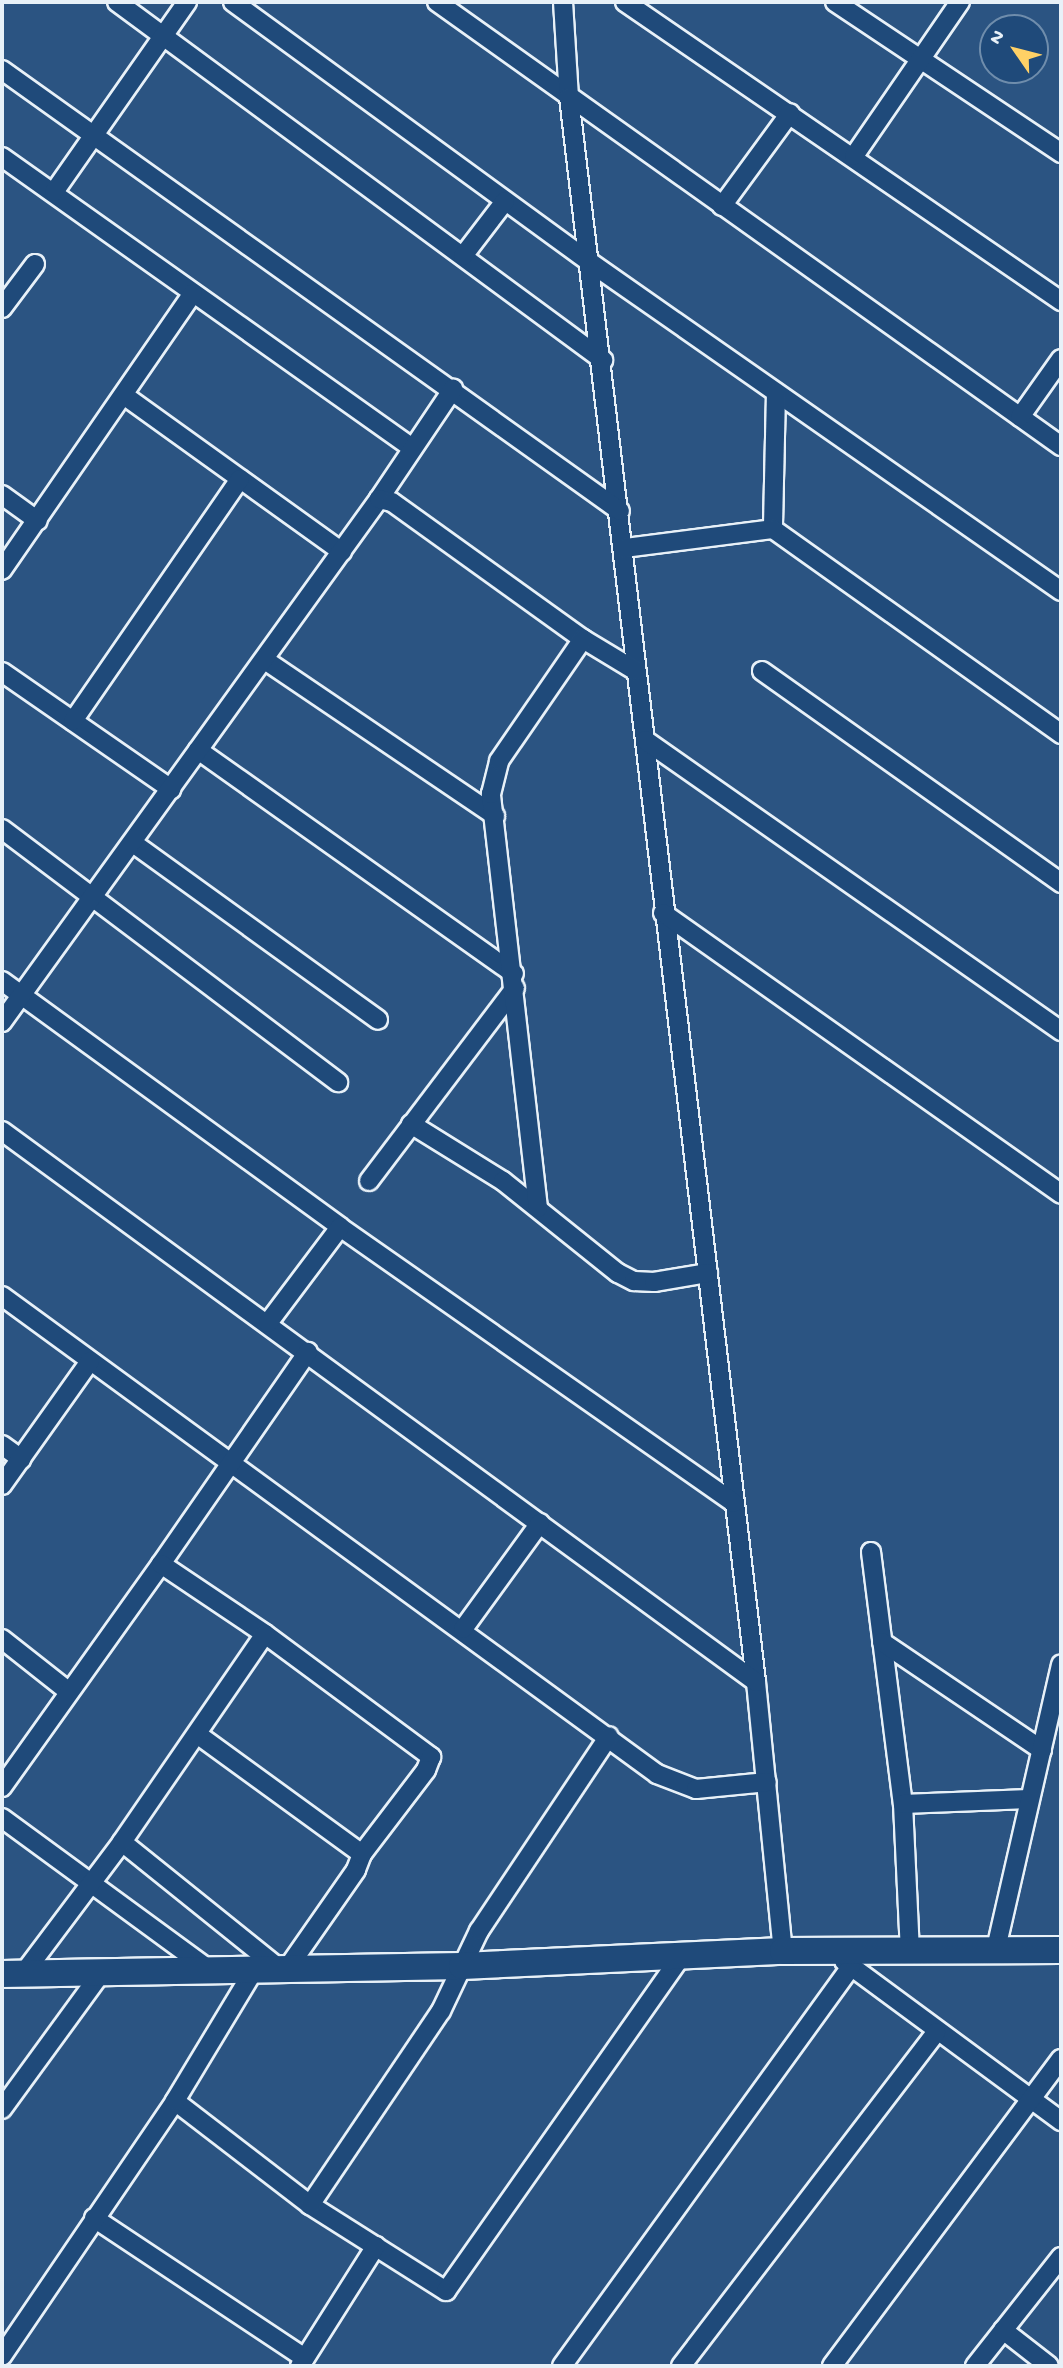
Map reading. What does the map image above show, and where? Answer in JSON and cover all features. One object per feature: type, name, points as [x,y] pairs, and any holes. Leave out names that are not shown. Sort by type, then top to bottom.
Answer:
[{"type":"street","points":[[117,2],[603,360]]},
{"type":"street","points":[[54,192],[187,2]]},
{"type":"street","points":[[233,2],[590,263],[1061,591]]},
{"type":"street","points":[[437,2],[1061,446]]},
{"type":"street","points":[[563,2],[569,97],[603,360],[663,913],[756,1682],[783,1951]]},
{"type":"street","points":[[625,2],[854,156],[1061,301]]},
{"type":"street","points":[[835,2],[1061,153]]},
{"type":"street","points":[[854,156],[960,2]]},
{"type":"street","points":[[2,70],[620,510]]},
{"type":"street","points":[[722,206],[790,113]]},
{"type":"street","points":[[2,157],[411,447]]},
{"type":"street","points":[[463,257],[505,201]]},
{"type":"street","points":[[2,308],[35,264]]},
{"type":"street","points":[[2,569],[125,397],[193,293]]},
{"type":"street","points":[[1020,417],[1061,359]]},
{"type":"street","points":[[2,1022],[342,552],[453,389]]},
{"type":"street","points":[[773,529],[776,393]]},
{"type":"street","points":[[125,397],[342,552]]},
{"type":"street","points":[[74,721],[240,480]]},
{"type":"street","points":[[2,495],[38,521]]},
{"type":"street","points":[[379,499],[392,502],[583,639],[636,671]]},
{"type":"street","points":[[625,548],[773,529],[1061,734]]},
{"type":"street","points":[[538,1208],[491,794],[499,761],[583,639]]},
{"type":"street","points":[[265,660],[495,816]]},
{"type":"street","points":[[762,671],[1061,883]]},
{"type":"street","points":[[2,673],[171,789]]},
{"type":"street","points":[[645,740],[1061,1031]]},
{"type":"street","points":[[198,750],[514,981]]},
{"type":"street","points":[[2,829],[338,1082]]},
{"type":"street","points":[[133,843],[377,1020]]},
{"type":"street","points":[[663,913],[1061,1194]]},
{"type":"street","points":[[2,981],[340,1227],[734,1503]]},
{"type":"street","points":[[369,1181],[514,981]]},
{"type":"street","points":[[411,1124],[538,1208],[634,1281],[708,1273]]},
{"type":"street","points":[[2,1131],[308,1352],[756,1682]]},
{"type":"street","points":[[268,1323],[340,1227]]},
{"type":"street","points":[[2,1296],[676,1784],[696,1789],[767,1782]]},
{"type":"street","points":[[2,1787],[308,1352]]},
{"type":"street","points":[[2,1485],[90,1361]]},
{"type":"street","points":[[2,1445],[21,1459]]},
{"type":"street","points":[[463,1629],[540,1523]]},
{"type":"street","points":[[871,1552],[903,1804],[910,1954]]},
{"type":"street","points":[[161,1564],[265,1634],[431,1757],[426,1770],[362,1854],[356,1870],[284,1969]]},
{"type":"street","points":[[12,1974],[122,1842],[265,1634]]},
{"type":"street","points":[[2,1639],[69,1692]]},
{"type":"street","points":[[882,1642],[1042,1750]]},
{"type":"street","points":[[995,1952],[1029,1799],[1042,1750],[1055,1725],[1061,1664]]},
{"type":"street","points":[[197,1734],[362,1854]]},
{"type":"street","points":[[310,2205],[441,2011],[479,1931],[609,1736]]},
{"type":"street","points":[[903,1804],[1029,1799]]},
{"type":"street","points":[[2,1818],[211,1971]]},
{"type":"street","points":[[122,1842],[284,1969]]},
{"type":"street","points":[[12,1974],[462,1966],[783,1951],[842,1959],[910,1954],[1061,1950]]},
{"type":"street","points":[[175,2101],[310,2205],[441,2291],[453,2286],[682,1955]]},
{"type":"street","points":[[842,1959],[936,2032],[1061,2121]]},
{"type":"street","points":[[562,2366],[842,1959]]},
{"type":"street","points":[[2,2356],[175,2101],[254,1970]]},
{"type":"street","points":[[2,2109],[101,1973]]},
{"type":"street","points":[[681,2366],[936,2032]]},
{"type":"street","points":[[832,2366],[1061,2059]]},
{"type":"street","points":[[94,2218],[302,2362],[376,2246]]},
{"type":"street","points":[[975,2366],[1061,2257]]},
{"type":"street","points":[[1003,2330],[1049,2366]]}]
